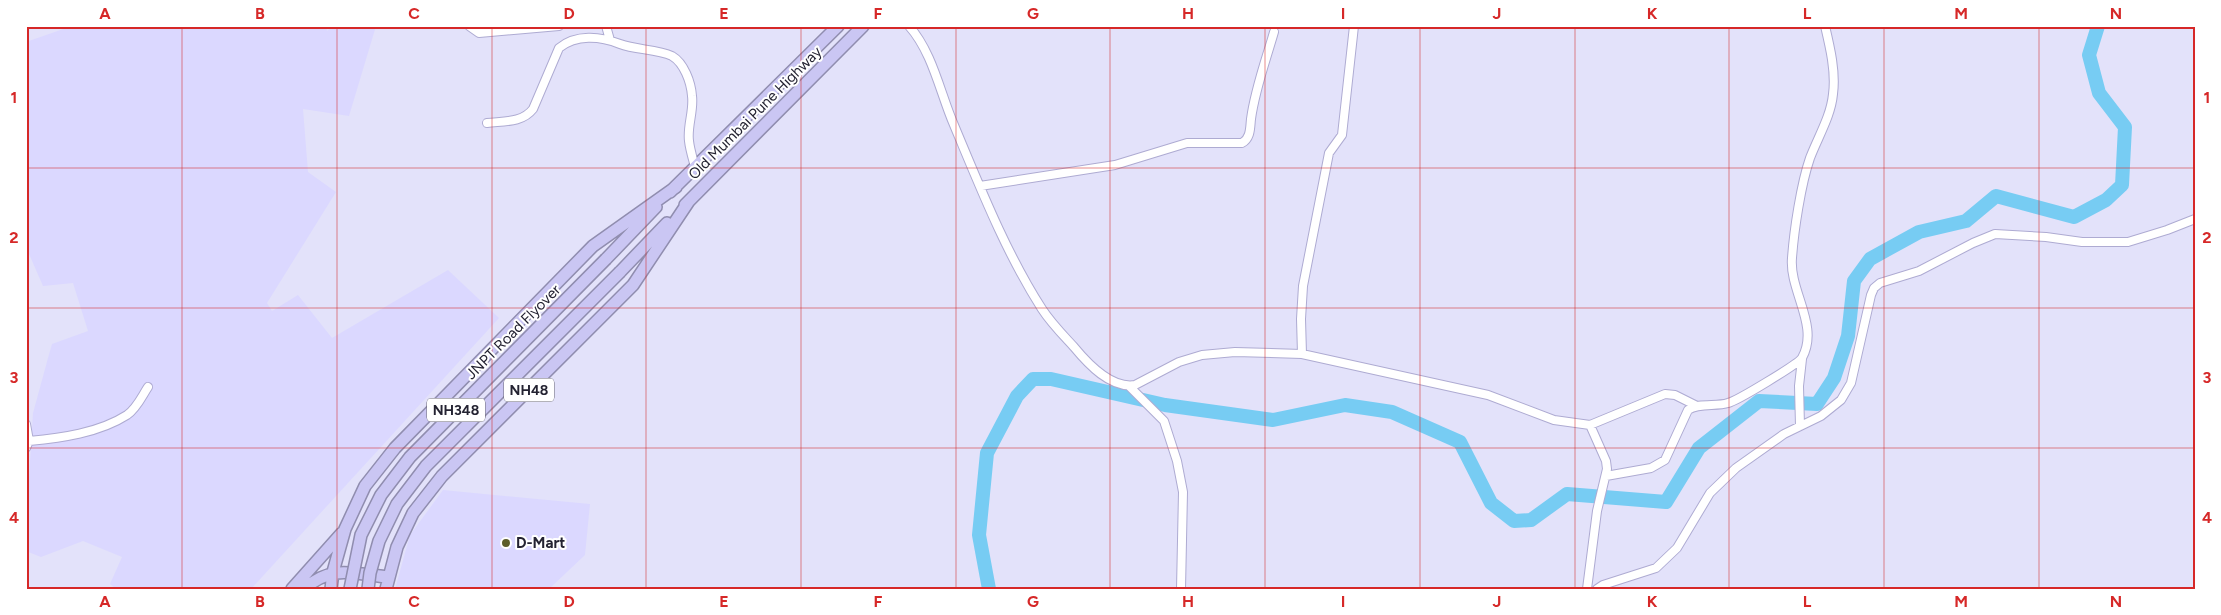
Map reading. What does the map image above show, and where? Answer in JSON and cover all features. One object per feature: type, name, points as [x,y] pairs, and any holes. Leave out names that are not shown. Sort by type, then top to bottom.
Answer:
[{"type":"highway","name":"Old Mumbai Pune Highway","points":[[676,186],[838,26]]},
{"type":"highway","name":"Old Mumbai Pune Highway","points":[[689,201],[863,26]]},
{"type":"highway","name":"JNPT Road Flyover","points":[[350,589],[361,535],[381,495],[410,457],[676,186]]},
{"type":"highway","points":[[331,589],[333,572],[344,530],[365,486],[395,448],[593,246],[676,186]]},
{"type":"highway","name":"NH348","points":[[368,589],[377,549],[386,526],[397,504],[426,466],[689,201]]},
{"type":"highway","name":"NH48","points":[[386,589],[397,547],[413,512],[442,476],[632,285],[689,201]]},
{"type":"highway","points":[[292,589],[344,530]]},
{"type":"highway","points":[[304,589],[316,578],[333,572],[388,577]]},
{"type":"street","points":[[469,26],[479,33],[559,26]]},
{"type":"street","points":[[606,26],[610,40]]},
{"type":"street","points":[[909,26],[924,46],[953,124],[980,186],[1011,253],[1043,310],[1089,365],[1104,376],[1132,388],[1164,421],[1177,461],[1183,492],[1181,589]]},
{"type":"street","points":[[1302,354],[1301,319],[1303,286],[1329,153],[1342,135],[1354,26]]},
{"type":"street","points":[[1800,426],[1799,392],[1802,359],[1807,342],[1808,327],[1792,274],[1792,258],[1805,174],[1830,109],[1833,94],[1834,79],[1825,26]]},
{"type":"street","points":[[980,186],[1115,165],[1187,143],[1242,143],[1249,135],[1254,102],[1274,32]]},
{"type":"street","points":[[487,123],[520,120],[527,117],[533,110],[559,48],[566,42],[585,37],[610,40],[631,48],[670,55],[678,61],[687,76],[692,96],[689,141],[695,167]]},
{"type":"street","points":[[1597,589],[1620,579],[1649,572],[1660,565],[1677,548],[1710,492],[1736,468],[1763,447],[1821,416],[1841,400],[1851,382],[1870,295],[1874,288],[1880,284],[1918,271],[1973,242],[1995,234],[2046,237],[2082,242],[2128,242],[2195,219]]},
{"type":"street","points":[[1132,388],[1179,362],[1202,355],[1235,352],[1302,354],[1488,395],[1554,420],[1590,425],[1665,394],[1675,395],[1697,406]]},
{"type":"street","points":[[1606,479],[1650,468],[1665,460],[1686,414],[1691,408],[1697,406],[1717,406],[1731,402],[1802,359]]},
{"type":"street","points":[[26,424],[28,444],[98,429],[127,414],[136,406],[148,387]]},
{"type":"street","points":[[1587,589],[1597,511],[1606,479],[1606,461],[1590,425]]},
{"type":"shaded area","points":[[72,26],[326,26],[327,31],[333,26],[376,26],[349,116],[303,109],[308,172],[336,192],[267,303],[272,311],[298,295],[332,338],[448,270],[499,318],[251,589],[116,589],[110,584],[122,557],[83,541],[41,557],[26,551],[26,482],[29,478],[33,413],[48,358],[52,344],[88,331],[73,283],[43,286],[26,247],[26,42]]},
{"type":"shaded area","points":[[443,490],[590,504],[585,555],[549,589],[467,589],[465,587],[395,589],[410,535]]},
{"type":"waterway","points":[[989,589],[979,535],[987,453],[1017,396],[1033,379],[1051,379],[1165,405],[1273,420],[1345,405],[1392,412],[1460,442],[1491,503],[1514,521],[1531,520],[1567,494],[1666,502],[1699,448],[1759,401],[1817,404],[1834,378],[1848,336],[1854,281],[1870,259],[1919,232],[1966,221],[1996,196],[2074,217],[2106,200],[2122,185],[2125,127],[2099,93],[2089,55],[2098,26]]},
{"type":"place","name":"D-Mart","points":[[506,543]]}]
